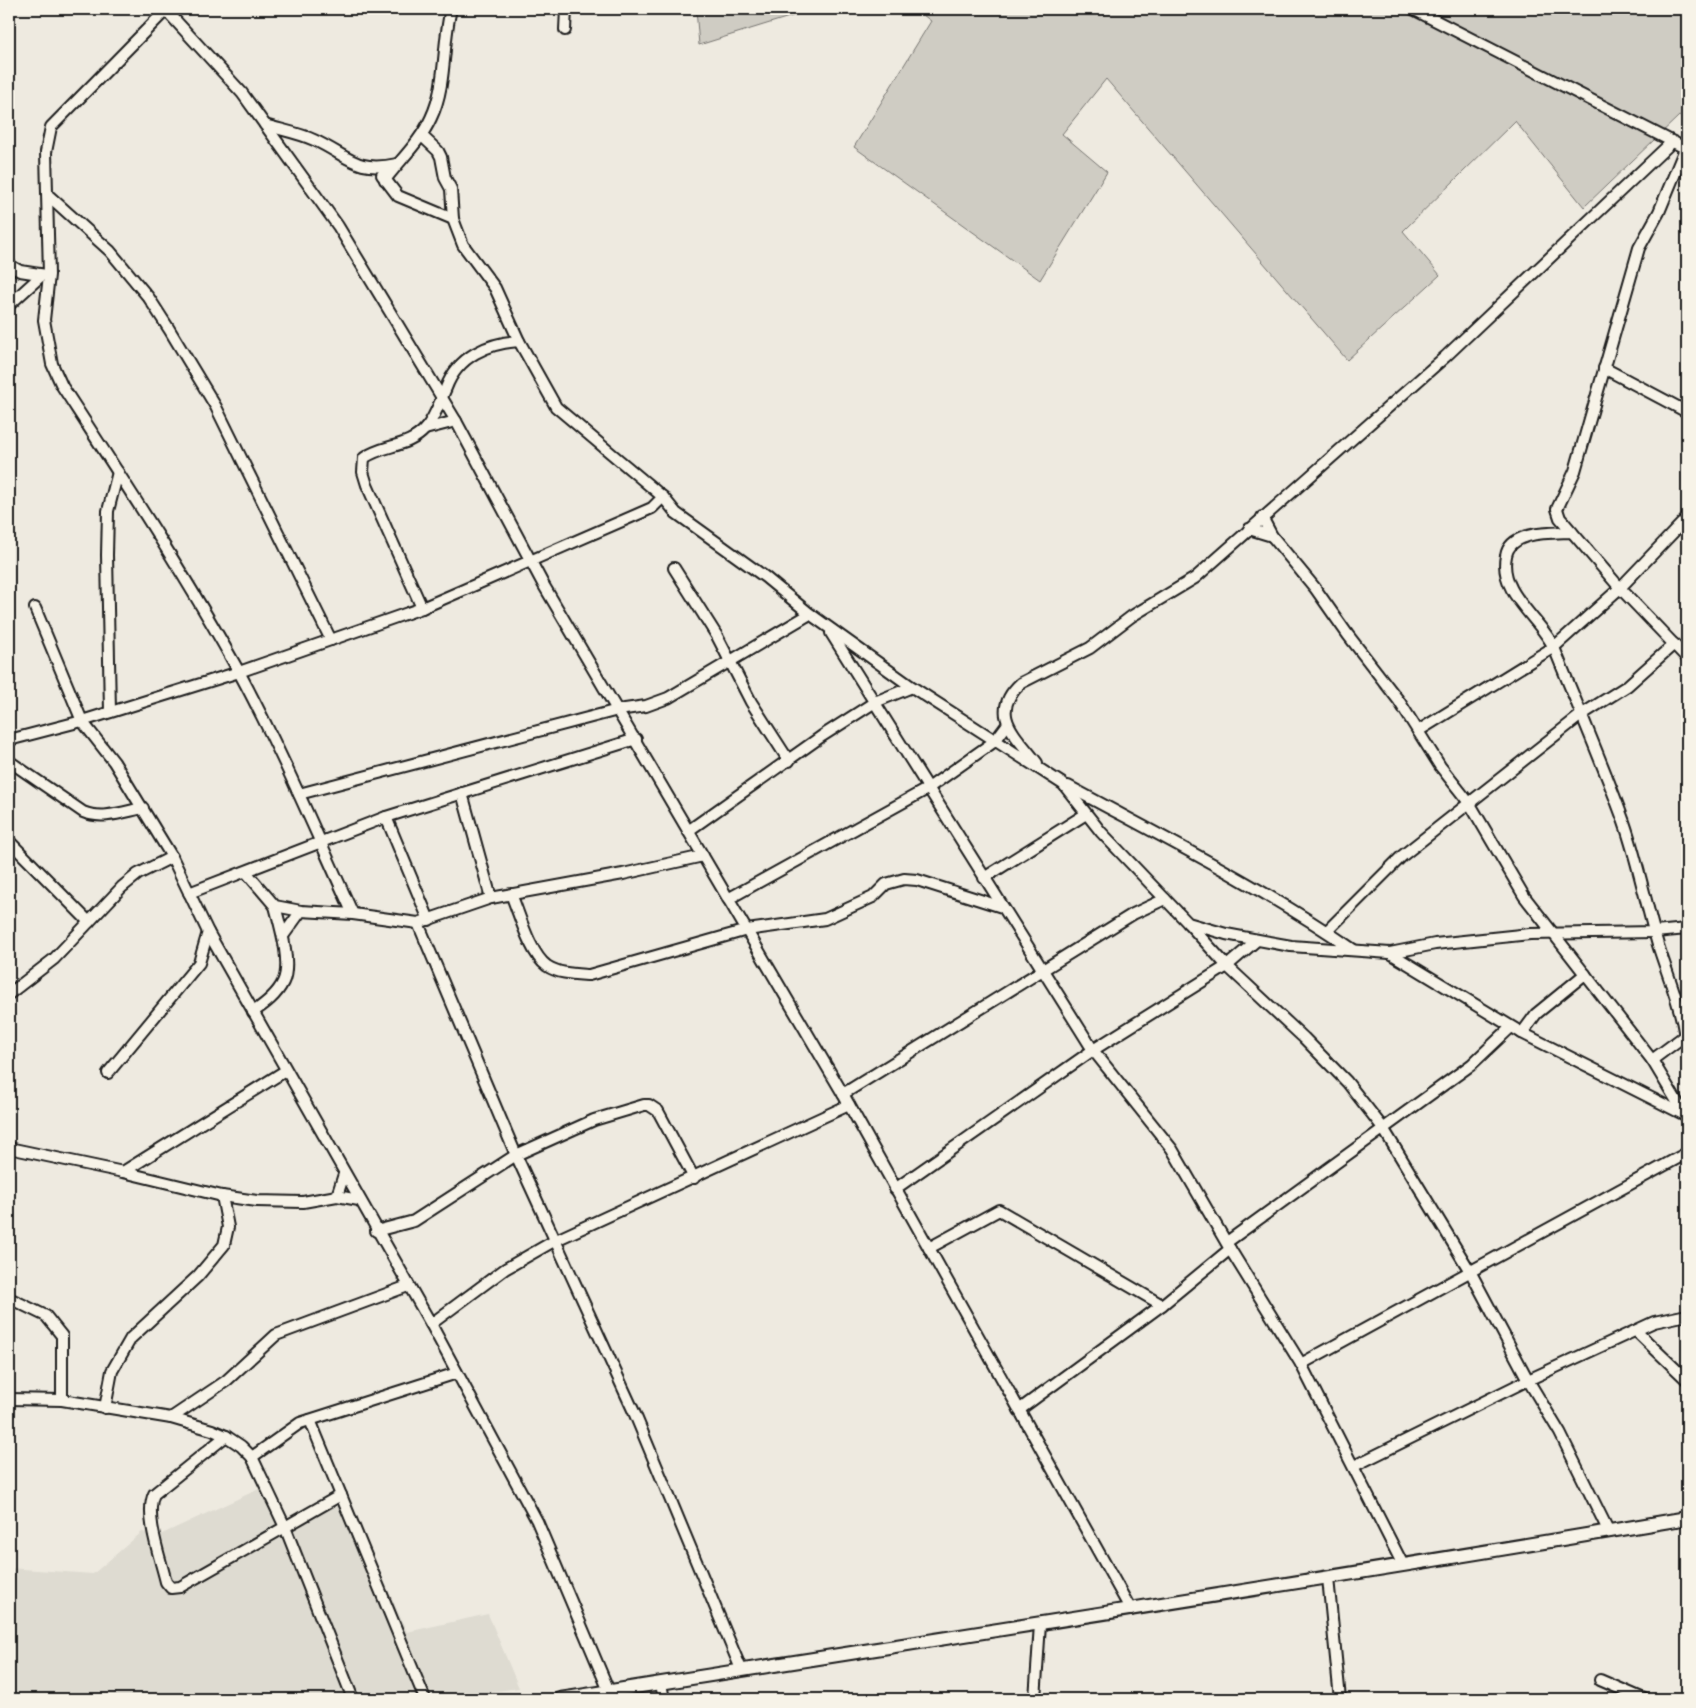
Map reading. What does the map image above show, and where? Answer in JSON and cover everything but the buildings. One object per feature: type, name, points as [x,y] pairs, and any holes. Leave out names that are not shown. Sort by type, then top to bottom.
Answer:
[{"type":"main road","points":[[560,1699],[661,1684],[741,1669],[1131,1610],[1687,1518]]},
{"type":"street","points":[[353,914],[299,794],[239,672],[143,509],[62,386],[52,364],[44,320],[49,196],[46,152],[51,127],[165,9],[242,93],[338,226],[456,421],[531,561],[843,1094],[1131,1610]]},
{"type":"street","points":[[385,180],[422,136],[436,104],[446,26],[451,9]]},
{"type":"street","points":[[565,30],[566,9]]},
{"type":"street","points":[[1414,9],[1686,149],[1659,212],[1639,248],[1575,470],[1557,508],[1560,518],[1620,588],[1687,658]]},
{"type":"street","points":[[266,125],[314,140],[347,159],[377,168],[397,164]]},
{"type":"street","points":[[422,136],[438,151],[441,157],[445,178],[451,189],[453,219],[462,245],[495,288],[519,341],[556,407],[664,497],[676,513],[765,577],[827,627],[912,687],[995,741],[1041,768],[1063,784],[1176,844],[1327,931],[1357,952]]},
{"type":"street","points":[[1041,768],[1007,725],[1006,701],[1021,683],[1102,641],[1132,616],[1195,578],[1445,357],[1672,142]]},
{"type":"street","points":[[377,168],[398,196],[453,219]]},
{"type":"street","points":[[1675,177],[1687,171]]},
{"type":"street","points":[[49,196],[110,251],[159,314],[216,408],[331,640]]},
{"type":"street","points":[[9,265],[20,271],[46,275]]},
{"type":"street","points":[[9,304],[46,275]]},
{"type":"street","points":[[422,608],[367,485],[363,464],[364,458],[374,451],[409,443],[425,429],[442,399],[450,380],[463,362],[493,344],[519,341]]},
{"type":"street","points":[[1604,368],[1687,412]]},
{"type":"street","points":[[425,429],[456,421]]},
{"type":"street","points":[[110,712],[108,511],[118,472]]},
{"type":"street","points":[[9,740],[82,721],[239,672],[422,608],[652,508],[664,497]]},
{"type":"street","points":[[652,508],[676,513]]},
{"type":"street","points":[[1262,517],[1272,536],[1315,588],[1348,635],[1399,701],[1440,766],[1470,804],[1524,896],[1652,1060],[1686,1116]]},
{"type":"street","points":[[1418,731],[1554,647],[1620,588],[1687,518]]},
{"type":"street","points":[[1248,530],[1272,536]]},
{"type":"street","points":[[1572,532],[1533,535],[1520,539],[1509,548],[1506,556],[1506,572],[1519,603],[1554,647],[1582,715],[1624,823],[1655,932],[1685,1021],[1686,1035],[1652,1060]]},
{"type":"street","points":[[674,568],[717,636],[751,702],[790,761]]},
{"type":"street","points":[[35,608],[82,721],[114,762],[172,857],[208,932],[376,1231],[431,1324],[537,1521],[609,1691]]},
{"type":"street","points":[[299,794],[618,710],[646,706],[668,698],[810,614]]},
{"type":"street","points":[[827,627],[876,702],[928,789],[1093,1050],[1172,1149],[1228,1246],[1301,1364],[1404,1566]]},
{"type":"street","points":[[1327,931],[1402,856],[1582,715],[1627,686],[1674,644]]},
{"type":"street","points":[[688,831],[790,761],[822,736],[876,702],[912,687]]},
{"type":"street","points":[[728,899],[928,789],[995,741],[1007,725]]},
{"type":"street","points":[[190,892],[386,817],[636,739]]},
{"type":"street","points":[[9,761],[91,816],[143,808]]},
{"type":"street","points":[[1063,784],[1100,832],[1227,966],[1341,1076],[1383,1128],[1471,1273],[1528,1380],[1560,1433],[1609,1532]]},
{"type":"street","points":[[462,793],[491,898]]},
{"type":"street","points":[[984,878],[1086,814]]},
{"type":"street","points":[[386,817],[429,920]]},
{"type":"street","points":[[9,840],[89,922]]},
{"type":"street","points":[[275,906],[302,911],[353,914],[418,923],[491,898],[622,874],[703,856]]},
{"type":"street","points":[[9,994],[54,959],[122,887],[138,874],[172,857]]},
{"type":"street","points":[[246,872],[275,906],[283,936],[285,972],[284,981],[268,1001],[253,1012]]},
{"type":"street","points":[[510,894],[534,950],[547,966],[565,974],[589,975],[747,930],[825,919],[872,897],[886,884],[904,879],[917,880],[1002,907]]},
{"type":"street","points":[[843,1094],[1043,972],[1133,914],[1165,899]]},
{"type":"street","points":[[283,936],[302,911]]},
{"type":"street","points":[[418,923],[516,1155],[634,1412],[741,1669]]},
{"type":"street","points":[[1188,923],[1226,934],[1291,946],[1390,953],[1435,944],[1553,934],[1655,932],[1687,929]]},
{"type":"street","points":[[108,1073],[199,963],[208,932]]},
{"type":"street","points":[[895,1189],[1093,1050],[1227,966],[1257,940]]},
{"type":"street","points":[[1390,953],[1511,1027],[1686,1116]]},
{"type":"street","points":[[1522,1033],[1536,1014],[1585,974]]},
{"type":"street","points":[[1019,1410],[1162,1305],[1228,1246],[1383,1128],[1471,1065],[1511,1027]]},
{"type":"street","points":[[123,1172],[285,1071]]},
{"type":"street","points":[[376,1231],[414,1221],[516,1155],[594,1120],[649,1105],[658,1111],[694,1178]]},
{"type":"street","points":[[431,1324],[505,1269],[554,1241],[849,1105]]},
{"type":"street","points":[[9,1148],[123,1172],[222,1196],[257,1201],[291,1202],[337,1196],[359,1200]]},
{"type":"street","points":[[1301,1364],[1471,1273],[1687,1153]]},
{"type":"street","points":[[337,1196],[344,1174]]},
{"type":"street","points":[[105,1408],[112,1371],[131,1338],[198,1276],[224,1245],[228,1227],[222,1196]]},
{"type":"street","points":[[929,1248],[999,1210],[1162,1305]]},
{"type":"street","points":[[171,1418],[226,1381],[276,1334],[408,1286]]},
{"type":"street","points":[[9,1298],[46,1316],[55,1324],[62,1336],[62,1400]]},
{"type":"street","points":[[1354,1466],[1528,1380],[1663,1319],[1687,1315]]},
{"type":"street","points":[[1637,1332],[1687,1380]]},
{"type":"street","points":[[252,1457],[300,1423],[458,1374]]},
{"type":"street","points":[[9,1399],[62,1400],[171,1418],[226,1436],[252,1457],[285,1527],[353,1699]]},
{"type":"street","points":[[310,1420],[425,1699]]},
{"type":"street","points":[[226,1436],[154,1494],[150,1501],[152,1521],[168,1586],[171,1588],[180,1587],[341,1495]]},
{"type":"street","points":[[1328,1578],[1340,1699]]},
{"type":"street","points":[[1035,1699],[1040,1624]]},
{"type":"street","points":[[1600,1680],[1644,1699]]},
{"type":"street","points":[[661,1684],[664,1699]]},
{"type":"shaded area","points":[[696,9],[815,9],[699,45]]},
{"type":"shaded area","points":[[915,9],[1687,9],[1687,121],[1679,116],[1584,207],[1515,121],[1403,231],[1440,275],[1347,360],[1106,79],[1062,134],[1107,172],[1040,280],[854,147],[931,21]]},
{"type":"shaded area","points":[[261,1488],[290,1519],[343,1489],[407,1632],[488,1614],[519,1688],[437,1699],[9,1699],[9,1568],[93,1574],[142,1532],[162,1534]]}]
